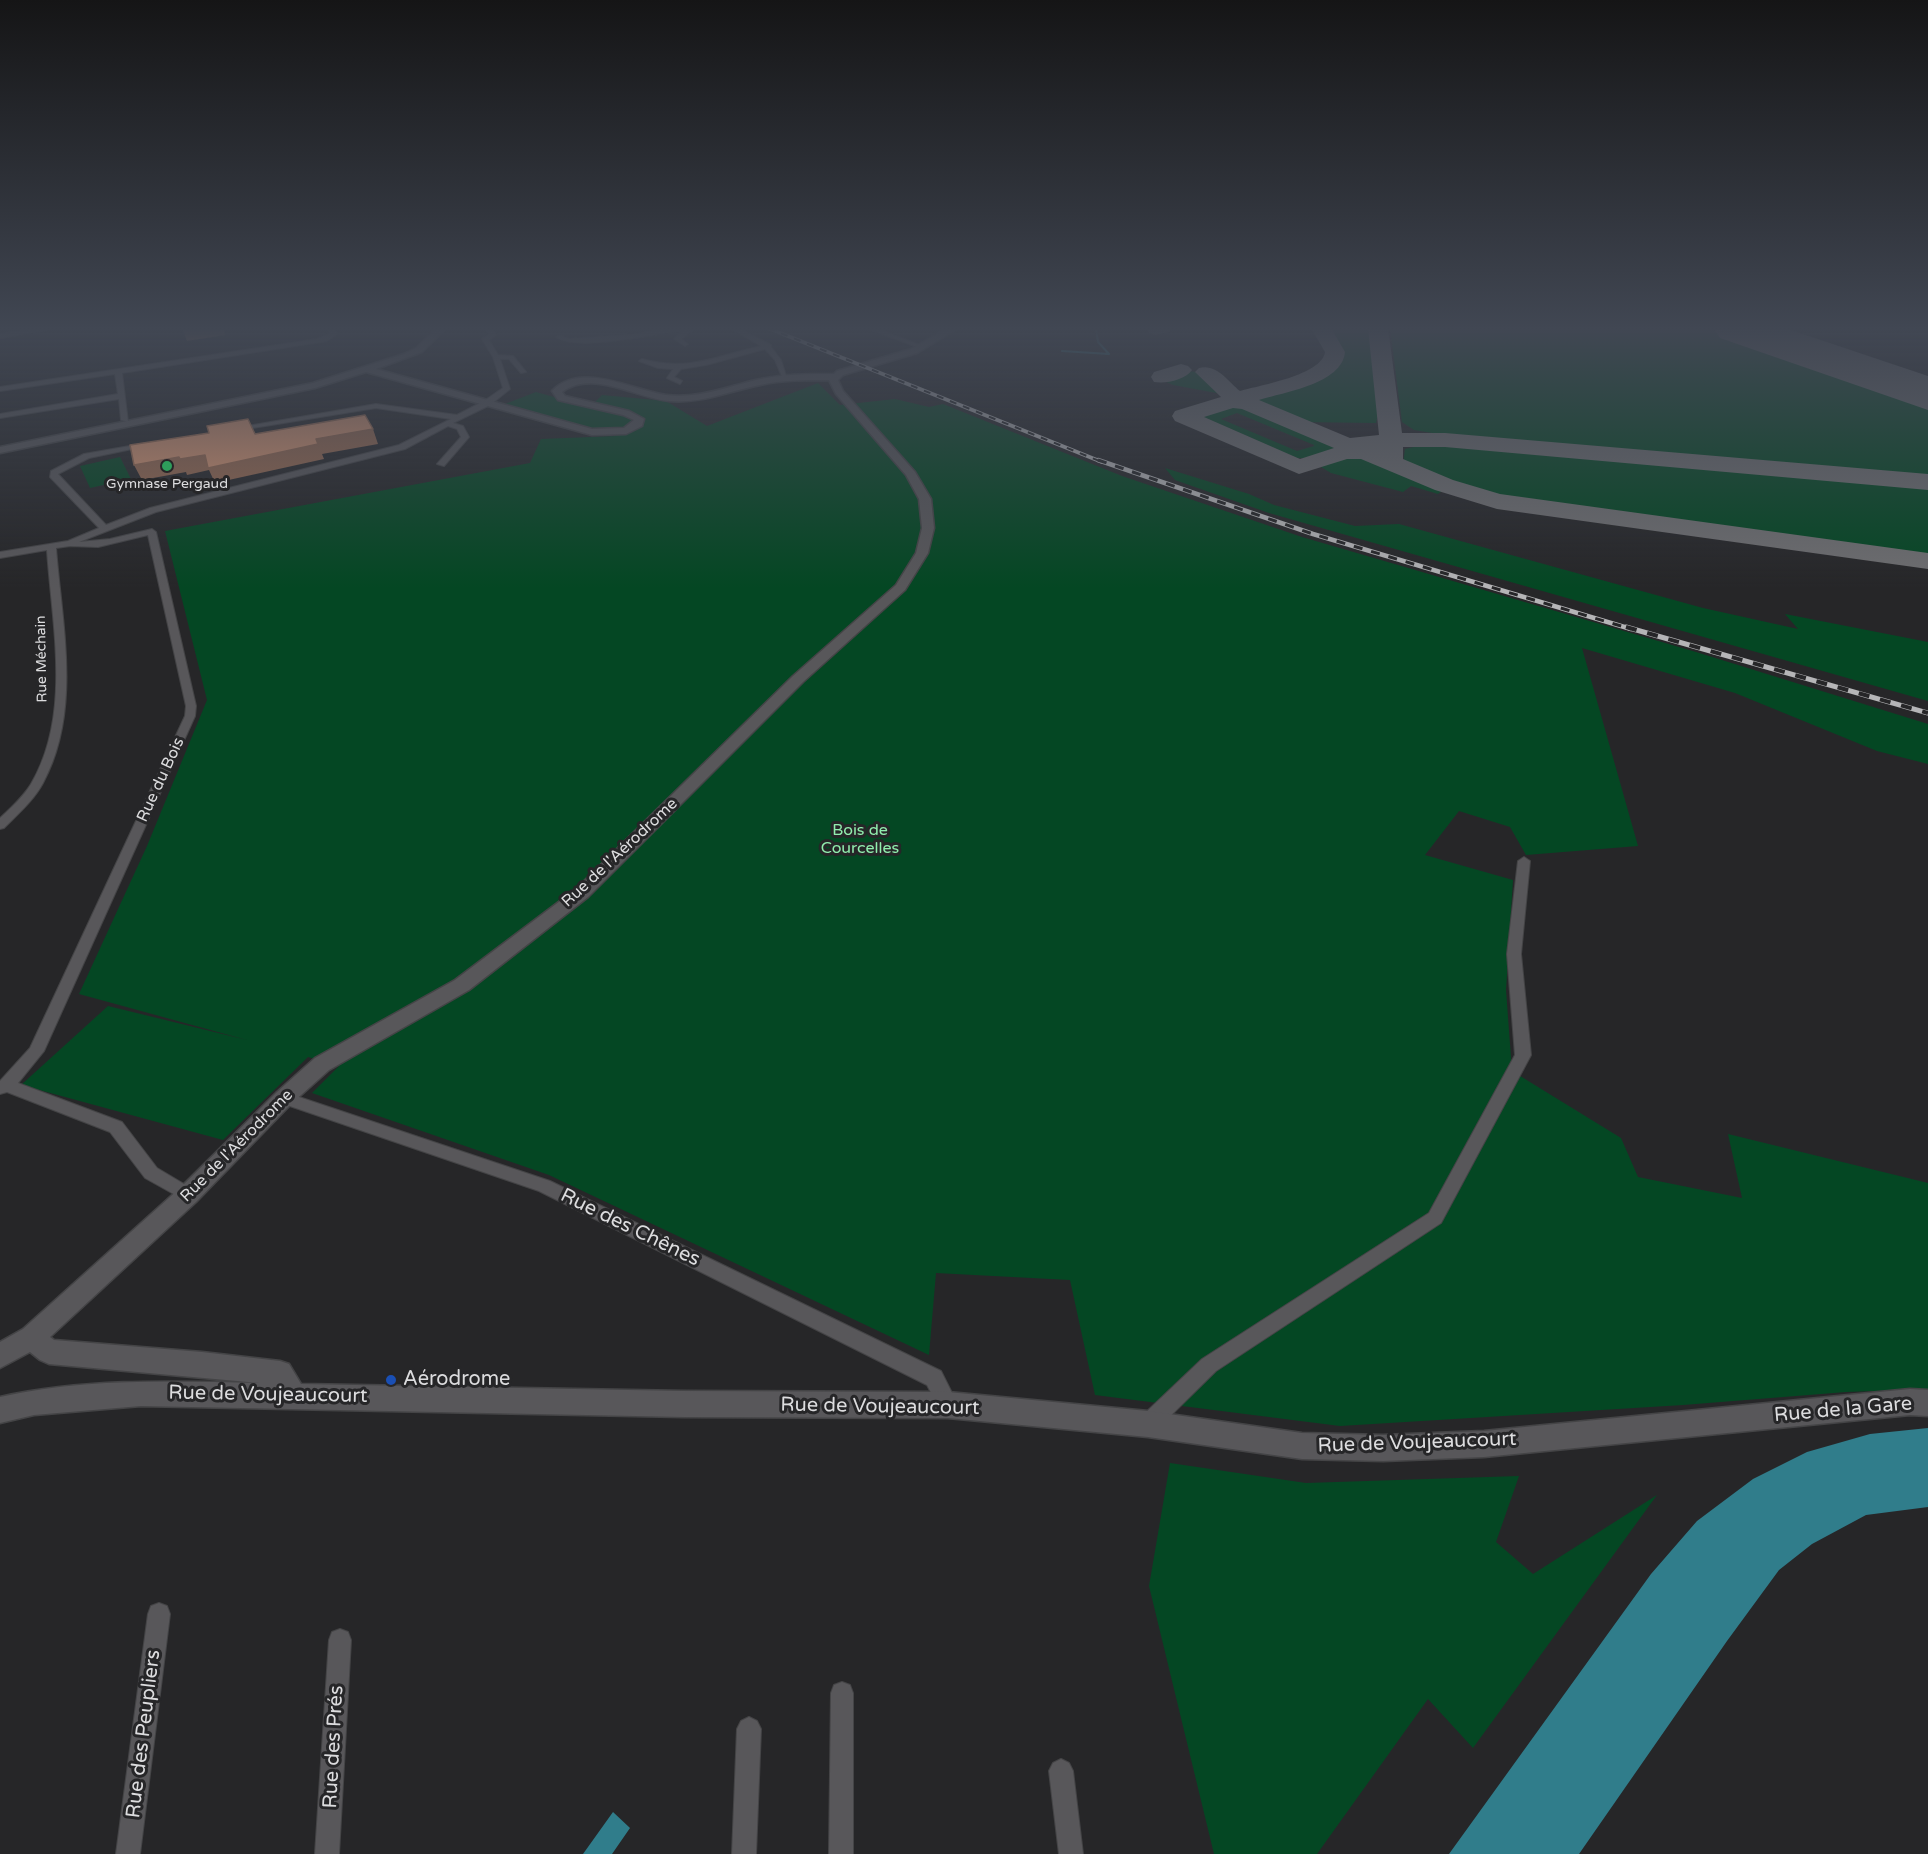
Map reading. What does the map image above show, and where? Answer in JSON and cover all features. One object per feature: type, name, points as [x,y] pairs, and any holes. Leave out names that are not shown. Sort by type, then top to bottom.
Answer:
[{"type":"street","points":[[124,415],[125,420]]},
{"type":"street","points":[[0,448],[152,415]]},
{"type":"street","points":[[0,448],[163,415]]},
{"type":"street","points":[[225,431],[325,415]]},
{"type":"street","points":[[436,415],[460,418]]},
{"type":"street","points":[[0,555],[70,543],[153,510],[402,447],[467,415]]},
{"type":"street","points":[[526,415],[592,432],[614,433],[635,428],[639,424],[639,419],[629,415]]},
{"type":"street","name":"Rue de l'Aérodrome","points":[[0,1356],[32,1337],[188,1195],[284,1098],[322,1064],[462,985],[582,892],[798,679],[884,603],[908,577],[919,561],[925,542],[928,517],[925,499],[911,474],[859,415]]},
{"type":"street","points":[[441,464],[465,437],[460,428],[448,424]]},
{"type":"street","points":[[104,528],[54,477],[54,473],[87,456],[160,442]]},
{"type":"street","name":"Rue du Bois","points":[[70,543],[89,544],[152,532],[191,706],[190,716],[36,1051],[3,1087],[116,1127],[151,1173],[188,1195]]},
{"type":"street","name":"Rue Méchain","points":[[0,825],[22,803],[36,784],[46,765],[54,738],[61,690],[59,629],[51,547]]},
{"type":"street","points":[[1148,1424],[1209,1365],[1435,1218],[1523,1055],[1514,954],[1524,861]]},
{"type":"street","name":"Rue des Chênes","points":[[284,1098],[544,1186],[934,1378],[948,1405]]},
{"type":"street","points":[[32,1337],[49,1352],[202,1364],[280,1373],[294,1396]]},
{"type":"street","name":"Rue de Voujeaucourt","points":[[0,1410],[34,1402],[141,1393],[672,1404],[948,1405],[1148,1424],[1302,1446],[1383,1448],[1484,1444],[1757,1417]]},
{"type":"street","name":"Rue de la Gare","points":[[1757,1417],[1910,1402],[1928,1403]]},
{"type":"street","name":"Rue des Peupliers","points":[[128,1854],[159,1614]]},
{"type":"street","name":"Rue des Prés","points":[[327,1854],[340,1640]]},
{"type":"street","points":[[841,1854],[842,1693]]},
{"type":"street","points":[[744,1854],[748,1729]]},
{"type":"street","points":[[1061,1771],[1071,1854]]},
{"type":"green space","name":"Bois de Courcelles","points":[[541,415],[688,415],[707,426],[737,415],[969,415],[1122,476],[1302,537],[1696,652],[1928,724],[1928,764],[1877,751],[1735,693],[1582,648],[1638,846],[1526,855],[1510,827],[1459,811],[1425,855],[1513,880],[1506,990],[1512,1071],[1621,1138],[1638,1177],[1742,1198],[1728,1134],[1928,1183],[1928,1389],[1846,1392],[1683,1405],[1340,1426],[1095,1395],[1070,1280],[936,1273],[929,1355],[549,1175],[312,1093],[339,1066],[308,1057],[223,1140],[21,1085],[108,1006],[247,1040],[79,994],[147,846],[207,700],[165,531],[530,463],[541,439],[616,436]]},
{"type":"green space","points":[[1204,415],[1233,415],[1221,419],[1297,451],[1314,446],[1241,415],[1267,415],[1338,444],[1341,448],[1313,459],[1297,458],[1203,417]]},
{"type":"green space","points":[[1283,415],[1378,415],[1376,423],[1299,422]]},
{"type":"green space","points":[[1401,415],[1928,415],[1928,476],[1445,435],[1414,430],[1402,422]]},
{"type":"green space","points":[[1422,445],[1447,445],[1928,486],[1928,557],[1509,500],[1454,485],[1403,464],[1405,449]]},
{"type":"green space","points":[[1349,454],[1370,457],[1439,486],[1442,491],[1438,494],[1411,486],[1403,492],[1331,473],[1321,467],[1324,463]]},
{"type":"green space","points":[[120,457],[131,479],[90,488],[80,466]]},
{"type":"green space","points":[[1165,468],[1249,494],[1274,505],[1355,526],[1399,524],[1703,608],[1798,629],[1785,614],[1928,642],[1928,701],[1269,513],[1175,480]]},
{"type":"green space","points":[[1170,1463],[1306,1483],[1519,1476],[1496,1542],[1533,1574],[1657,1495],[1473,1748],[1428,1699],[1317,1854],[1214,1854],[1149,1586]]},
{"type":"water","points":[[1928,1428],[1928,1507],[1866,1515],[1812,1544],[1779,1570],[1579,1854],[1449,1854],[1651,1574],[1697,1521],[1753,1479],[1807,1452],[1870,1434]]},
{"type":"water","points":[[613,1812],[630,1828],[612,1854],[583,1854]]},
{"type":"building","points":[[365,415],[373,429],[316,439],[318,444],[208,468],[205,455],[134,465],[130,445],[209,433],[207,426],[248,419],[255,434]]},
{"type":"taxiway","points":[[1188,415],[1183,416],[1299,467],[1345,452],[1363,452]]},
{"type":"taxiway","points":[[1275,415],[1391,463]]},
{"type":"taxiway","points":[[1389,415],[1390,441]]},
{"type":"taxiway","points":[[1390,441],[1445,440],[1928,482]]},
{"type":"taxiway","points":[[1353,444],[1390,441]]},
{"type":"taxiway","points":[[1390,441],[1391,463]]},
{"type":"taxiway","points":[[1391,463],[1444,485],[1497,501],[1928,561]]},
{"type":"railway","points":[[984,415],[1102,462]]},
{"type":"railway","points":[[1098,460],[1313,534],[1631,629]]},
{"type":"railway","points":[[1626,627],[1928,713]]},
{"type":"place","name":"Gymnase Pergaud","points":[[167,466]]},
{"type":"place","name":"Aérodrome","points":[[391,1380]]}]
